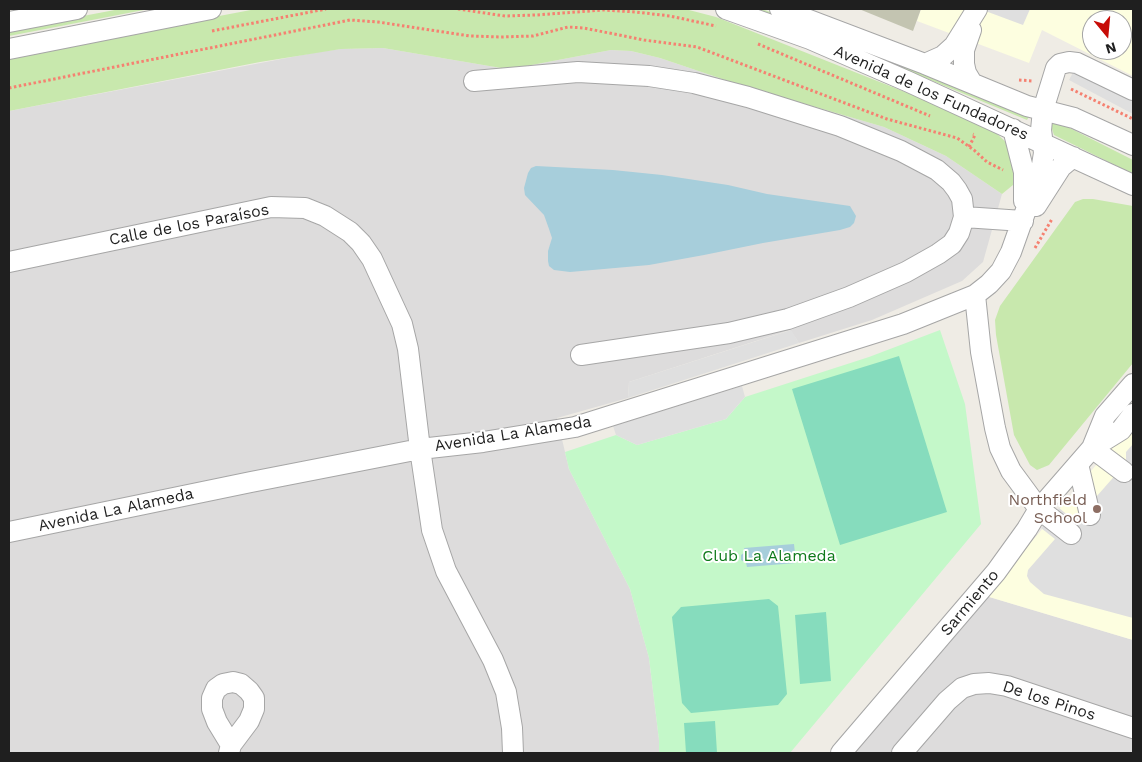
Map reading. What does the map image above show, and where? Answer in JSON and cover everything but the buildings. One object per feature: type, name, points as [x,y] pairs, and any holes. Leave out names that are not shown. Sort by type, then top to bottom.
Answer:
[{"type":"street","points":[[9,22],[77,9]]},
{"type":"street","points":[[9,49],[211,9]]},
{"type":"street","name":"Avenida de los Fundadores","points":[[780,9],[925,64],[1027,106],[1074,118],[1133,145]]},
{"type":"street","points":[[925,64],[943,56],[954,46],[977,9]]},
{"type":"street","points":[[972,83],[966,73],[964,50],[977,9]]},
{"type":"street","name":"Avenida de los Fundadores","points":[[721,18],[810,39],[1073,156],[1133,185]]},
{"type":"street","name":"Avenida La Alameda","points":[[9,532],[420,449],[483,442],[575,427],[903,324],[976,295],[1001,271],[1011,252],[1023,221],[1043,158],[1041,130],[1043,110],[1056,68],[1064,62],[1077,63],[1133,90]]},
{"type":"street","points":[[474,81],[578,72],[649,76],[694,83],[748,97],[840,126],[937,170],[951,182],[962,199],[964,217],[959,234],[952,244],[906,272],[849,297],[788,319],[729,333],[581,355]]},
{"type":"street","name":"Avenida La Alameda","points":[[1013,129],[1024,172],[1023,221]]},
{"type":"street","name":"Avenida La Alameda","points":[[1023,221],[1037,204],[1061,167],[1073,156]]},
{"type":"street","name":"Calle de los Paraísos","points":[[9,262],[271,207],[305,208],[325,216],[350,232],[361,243],[372,259],[402,324],[408,348],[432,530],[446,571],[493,660],[506,692],[512,728],[513,753]]},
{"type":"street","points":[[964,217],[1023,221]]},
{"type":"street","points":[[976,295],[981,352],[994,428],[1000,448],[1011,471],[1039,509],[1071,534]]},
{"type":"street","name":"Sarmiento","points":[[1092,448],[1105,416],[1133,384]]},
{"type":"street","name":"Sarmiento","points":[[841,753],[996,572],[1039,509],[1092,448],[1121,430],[1133,414]]},
{"type":"street","points":[[1092,448],[1124,472]]},
{"type":"street","points":[[1078,464],[1090,515]]},
{"type":"street","name":"De los Pinos","points":[[902,753],[947,701],[962,688],[974,684],[990,683],[1007,686],[1133,728]]},
{"type":"path","points":[[458,9],[505,16],[536,16],[603,10],[721,18]]},
{"type":"path","points":[[754,42],[938,119]]},
{"type":"path","points":[[966,131],[975,135],[969,147]]},
{"type":"path","points":[[1030,254],[1046,232],[1056,213]]},
{"type":"shaded area","points":[[859,9],[921,9],[913,31]]},
{"type":"shaded area","points":[[921,9],[1133,9],[1133,76],[1101,60],[1132,60],[1132,10],[1082,10],[1082,50],[1042,30],[1029,63],[917,21]]},
{"type":"shaded area","points":[[980,9],[1030,9],[1023,25]]},
{"type":"shaded area","points":[[383,48],[501,68],[521,67],[611,50],[631,51],[660,58],[737,84],[884,127],[946,156],[1002,194],[983,262],[962,281],[872,320],[799,343],[790,330],[629,382],[628,398],[557,418],[569,469],[630,589],[649,658],[659,753],[9,753],[9,111],[318,52],[341,49]]},
{"type":"shaded area","points":[[1082,55],[1082,60],[1091,60],[1133,82],[1133,114],[1069,80]]},
{"type":"shaded area","points":[[791,330],[799,343],[628,398],[629,382]]},
{"type":"shaded area","points":[[742,386],[745,397],[726,419],[637,445],[616,435],[613,426]]},
{"type":"shaded area","name":"Northfield School","points":[[1133,421],[1133,640],[986,596]]},
{"type":"shaded area","name":"Northfield School","points":[[1133,444],[1133,618],[1044,594],[1030,582],[1027,576],[1028,570],[1055,539],[1041,528],[1059,508],[1075,521],[1126,463],[1126,452]]},
{"type":"shaded area","points":[[986,596],[1133,640],[1133,753],[847,753]]},
{"type":"green space","points":[[120,9],[149,9],[9,36],[9,30]]},
{"type":"green space","points":[[256,9],[685,9],[716,17],[958,113],[994,131],[1009,145],[1015,168],[1013,185],[1002,194],[946,156],[884,127],[737,84],[660,58],[631,51],[611,50],[521,67],[501,68],[383,48],[341,49],[260,62],[9,111],[9,56]]},
{"type":"green space","points":[[747,9],[762,9],[871,50],[1030,115],[1027,120],[870,55]]},
{"type":"green space","points":[[1052,119],[1133,160],[1133,174],[1054,135],[1050,123]]},
{"type":"green space","points":[[1083,199],[1133,206],[1133,363],[1049,465],[1037,470],[1030,465],[1014,435],[995,320],[1000,306],[1075,202]]},
{"type":"green space","name":"Club La Alameda","points":[[940,330],[965,404],[981,524],[790,753],[659,753],[649,658],[630,589],[569,469],[565,452],[616,435],[637,445],[726,419],[745,397],[869,357]]},
{"type":"green space","points":[[899,356],[947,512],[840,545],[792,389]]},
{"type":"green space","points":[[769,599],[778,606],[787,694],[778,705],[691,713],[682,703],[672,617],[681,607]]},
{"type":"green space","points":[[826,612],[831,681],[800,684],[795,615]]},
{"type":"green space","points":[[715,721],[717,753],[686,753],[684,723]]},
{"type":"water","points":[[536,166],[613,170],[728,185],[767,194],[850,206],[856,216],[854,223],[850,227],[840,230],[649,265],[570,272],[554,270],[549,266],[548,261],[548,251],[552,238],[544,215],[525,195],[524,188],[528,173],[531,168]]},
{"type":"water","points":[[794,544],[796,563],[747,567],[746,563],[741,560],[741,555],[745,552],[744,548]]},
{"type":"place","name":"Northfield School","points":[[1097,509]]}]
